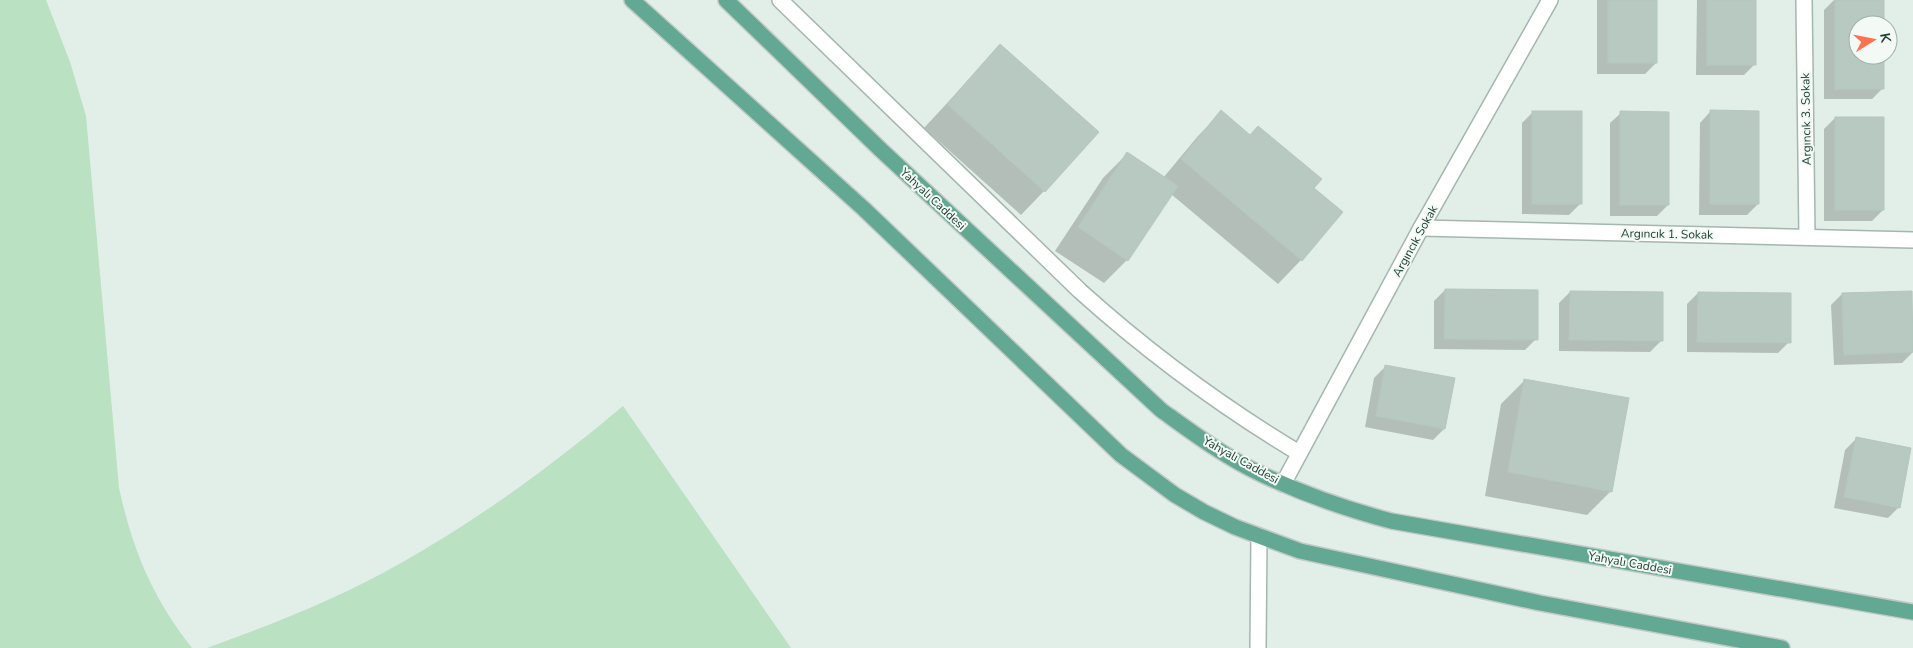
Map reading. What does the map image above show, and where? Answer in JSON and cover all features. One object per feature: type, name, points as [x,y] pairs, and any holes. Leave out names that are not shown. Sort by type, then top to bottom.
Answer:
[{"type":"main road","points":[[632,0],[864,209],[1121,455],[1175,495],[1204,512],[1259,536],[1300,551],[1530,600],[1782,648]]},
{"type":"main road","name":"Yahyalı Caddesi","points":[[726,0],[881,150],[1161,410],[1226,454],[1260,474],[1347,509],[1391,521],[1913,612]]},
{"type":"street","points":[[780,0],[1080,291],[1120,327],[1207,395],[1254,426],[1300,452]]},
{"type":"street","name":"Argıncık Sokak","points":[[1283,484],[1421,228],[1550,0]]},
{"type":"street","name":"Argıncık 3. Sokak","points":[[1804,0],[1807,238]]},
{"type":"street","name":"Argıncık 1. Sokak","points":[[1421,228],[1913,240]]},
{"type":"street","points":[[1258,648],[1259,536]]},
{"type":"green space","points":[[0,0],[46,0],[70,62],[86,116],[119,488],[131,532],[146,573],[166,610],[192,648],[0,648]]},
{"type":"green space","points":[[623,406],[791,648],[207,648],[306,610],[354,588],[401,563],[488,509],[570,449]]},
{"type":"building","points":[[1608,0],[1657,0],[1657,63],[1608,63]]},
{"type":"building","points":[[1707,0],[1756,0],[1756,65],[1707,65]]},
{"type":"building","points":[[1835,0],[1884,0],[1884,15],[1848,15],[1848,65],[1884,65],[1884,89],[1835,89]]},
{"type":"building","points":[[1000,44],[1099,132],[1045,192],[947,104]]},
{"type":"building","points":[[1221,110],[1250,135],[1258,126],[1322,179],[1314,188],[1343,212],[1302,261],[1181,159]]},
{"type":"building","points":[[1710,110],[1759,111],[1759,204],[1710,204]]},
{"type":"building","points":[[1532,111],[1582,111],[1582,204],[1532,204]]},
{"type":"building","points":[[1620,111],[1669,112],[1669,205],[1620,205]]},
{"type":"building","points":[[1835,117],[1884,117],[1884,210],[1835,210]]},
{"type":"building","points":[[1127,152],[1178,186],[1128,261],[1078,227]]},
{"type":"building","points":[[1445,289],[1538,290],[1538,340],[1444,339]]},
{"type":"building","points":[[1570,291],[1663,292],[1663,341],[1569,340]]},
{"type":"building","points":[[1912,291],[1913,352],[1844,355],[1842,293]]},
{"type":"building","points":[[1698,292],[1791,293],[1791,343],[1697,342]]},
{"type":"building","points":[[1385,365],[1455,378],[1445,429],[1376,416]]},
{"type":"building","points":[[1524,379],[1629,398],[1612,492],[1508,472]]},
{"type":"building","points":[[1856,437],[1911,448],[1900,508],[1844,497]]}]
